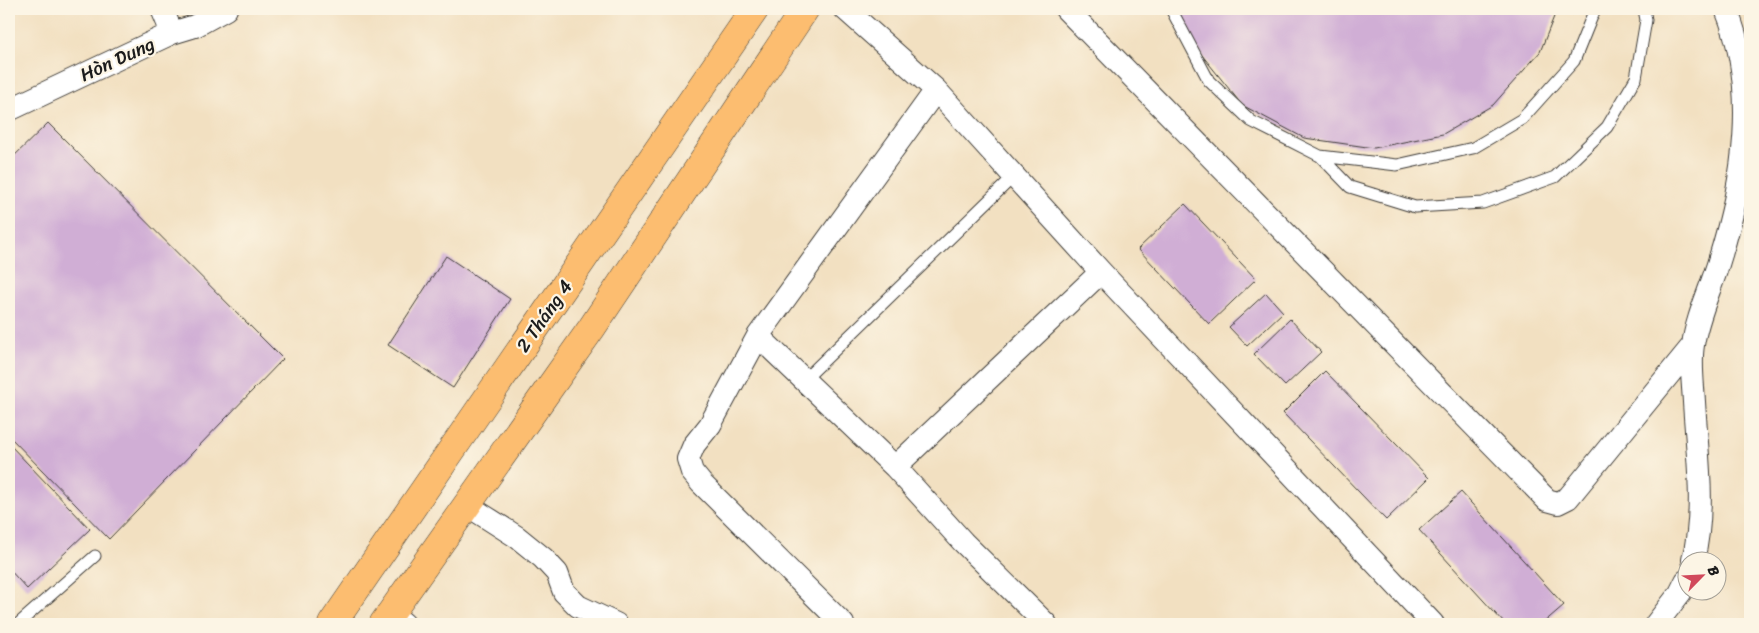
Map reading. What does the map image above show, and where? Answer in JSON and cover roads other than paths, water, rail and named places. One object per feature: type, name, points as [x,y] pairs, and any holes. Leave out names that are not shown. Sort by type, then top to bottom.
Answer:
[{"type":"main road","name":"2 Tháng 4","points":[[332,624],[755,9]]},
{"type":"main road","points":[[393,620],[467,505],[591,329],[805,9]]},
{"type":"street","points":[[162,9],[172,33]]},
{"type":"street","name":"Hòn Dung","points":[[9,110],[172,33],[195,26],[226,9]]},
{"type":"street","points":[[845,9],[936,90],[1101,272],[1433,624]]},
{"type":"street","points":[[1066,9],[1547,500],[1558,503],[1568,498],[1693,345]]},
{"type":"street","points":[[1696,550],[1699,540],[1700,496],[1692,373],[1693,345],[1731,222],[1744,156],[1745,121],[1741,60],[1726,9]]},
{"type":"street","points":[[843,624],[701,483],[692,472],[688,460],[694,445],[710,425],[758,336],[936,90]]},
{"type":"street","points":[[895,467],[1101,272]]},
{"type":"street","points":[[758,336],[895,467],[963,542],[1046,624]]},
{"type":"street","points":[[467,505],[517,538],[543,558],[557,573],[564,592],[578,606],[616,624]]},
{"type":"street","points":[[1656,624],[1676,598]]},
{"type":"lane","points":[[1171,9],[1209,81],[1251,121],[1320,156],[1350,187],[1415,207],[1483,203],[1555,178],[1606,127],[1636,78],[1646,20],[1644,9]]},
{"type":"lane","points":[[1320,156],[1397,166],[1473,148],[1522,119],[1574,61],[1594,9]]},
{"type":"lane","points":[[804,380],[1014,176]]},
{"type":"lane","points":[[18,624],[95,556]]}]
